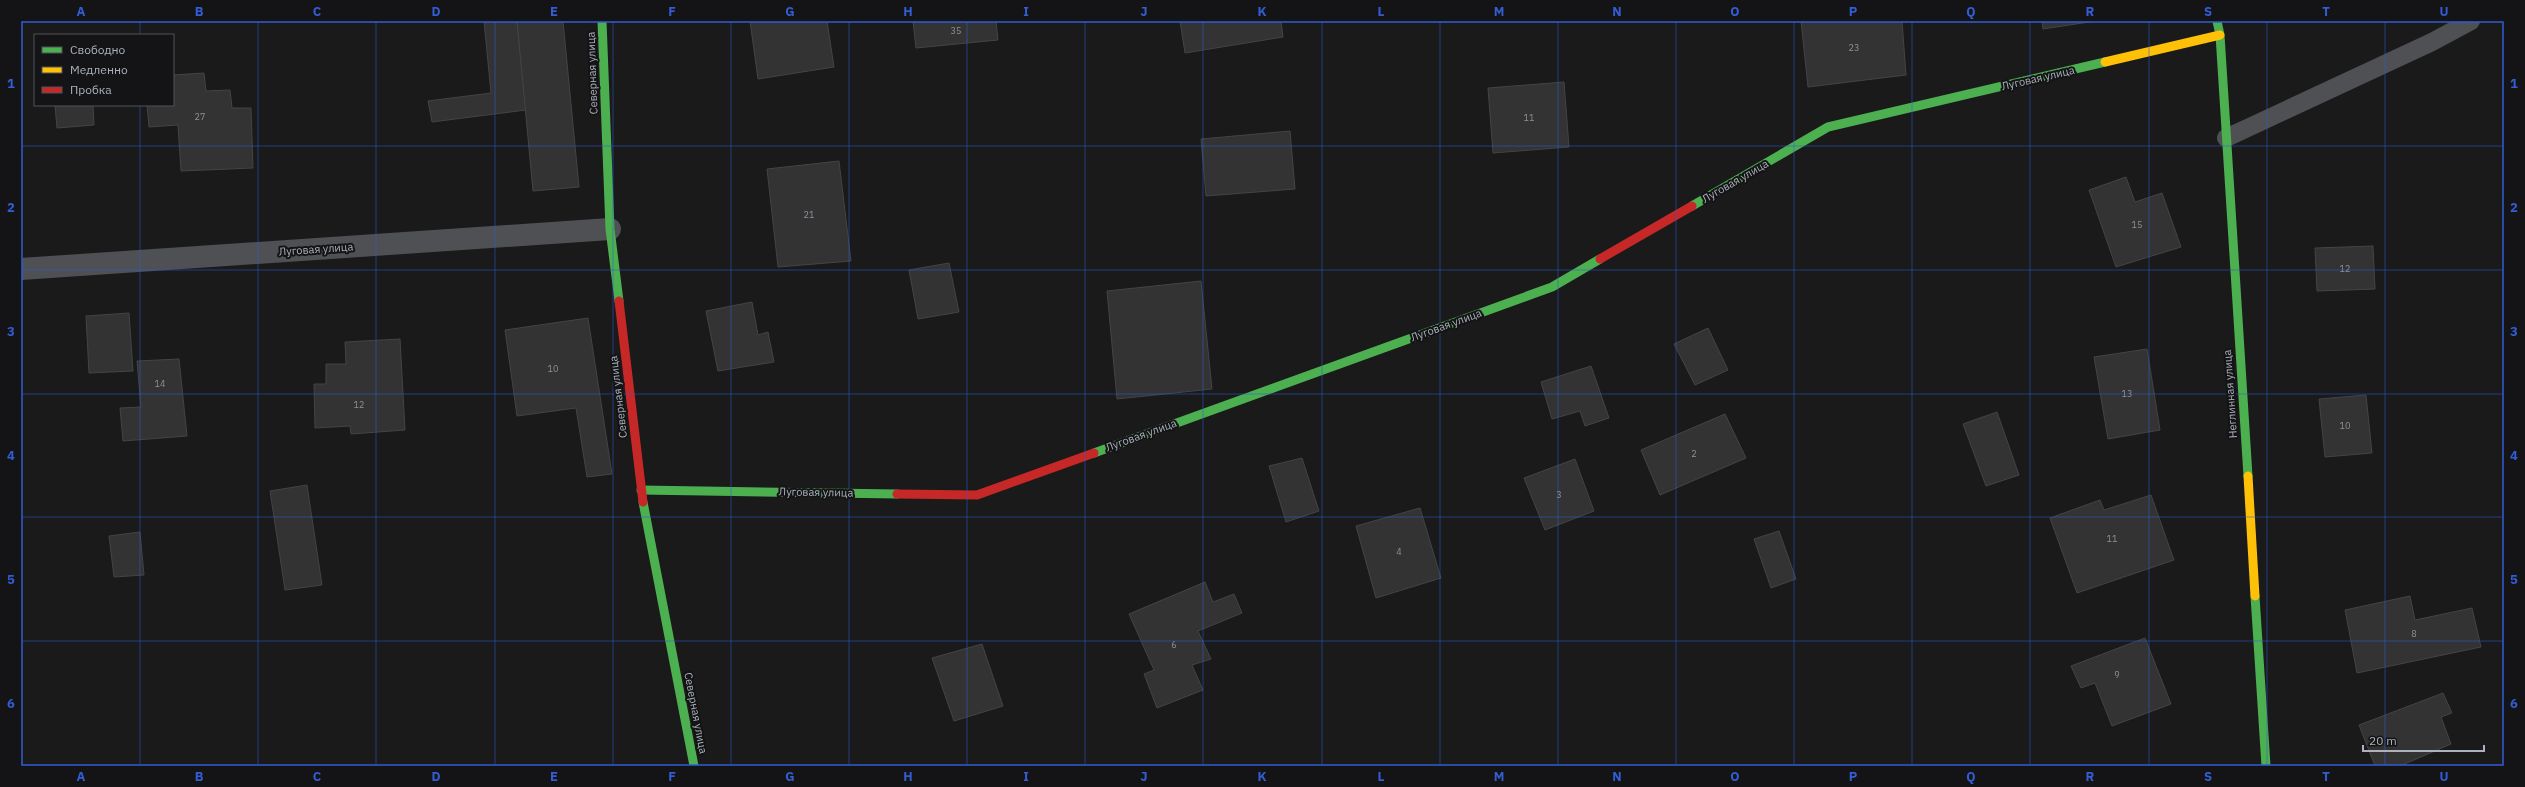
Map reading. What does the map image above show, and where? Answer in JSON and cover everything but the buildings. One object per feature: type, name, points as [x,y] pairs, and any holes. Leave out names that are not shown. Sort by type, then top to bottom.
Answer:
[{"type":"street","name":"Северная улица","points":[[602,21],[610,229],[641,490],[694,766]]},
{"type":"street","name":"Неглинная улица","points":[[2217,21],[2220,35],[2266,766]]},
{"type":"street","name":"Луговая улица","points":[[641,490],[977,495],[1552,287],[1828,126],[2220,35]]},
{"type":"street","name":"Луговая улица","points":[[21,269],[610,229]]},
{"type":"lane","points":[[2226,138],[2432,42],[2471,21]]},
{"type":"traffic: fast","points":[[602,21],[610,229],[619,301]]},
{"type":"traffic: fast","points":[[2217,21],[2220,35],[2248,476]]},
{"type":"traffic: fast","points":[[1692,206],[1828,127],[2105,62]]},
{"type":"traffic: fast","points":[[1094,453],[1552,287],[1600,259]]},
{"type":"traffic: fast","points":[[641,490],[897,494]]},
{"type":"traffic: fast","points":[[643,502],[694,766]]},
{"type":"traffic: fast","points":[[2255,596],[2266,766]]},
{"type":"traffic: slow","points":[[2105,62],[2220,35]]},
{"type":"traffic: slow","points":[[2248,476],[2255,596]]},
{"type":"traffic: jam","points":[[1600,259],[1692,206]]},
{"type":"traffic: jam","points":[[619,301],[643,502]]},
{"type":"traffic: jam","points":[[897,494],[977,495],[1094,453]]}]
